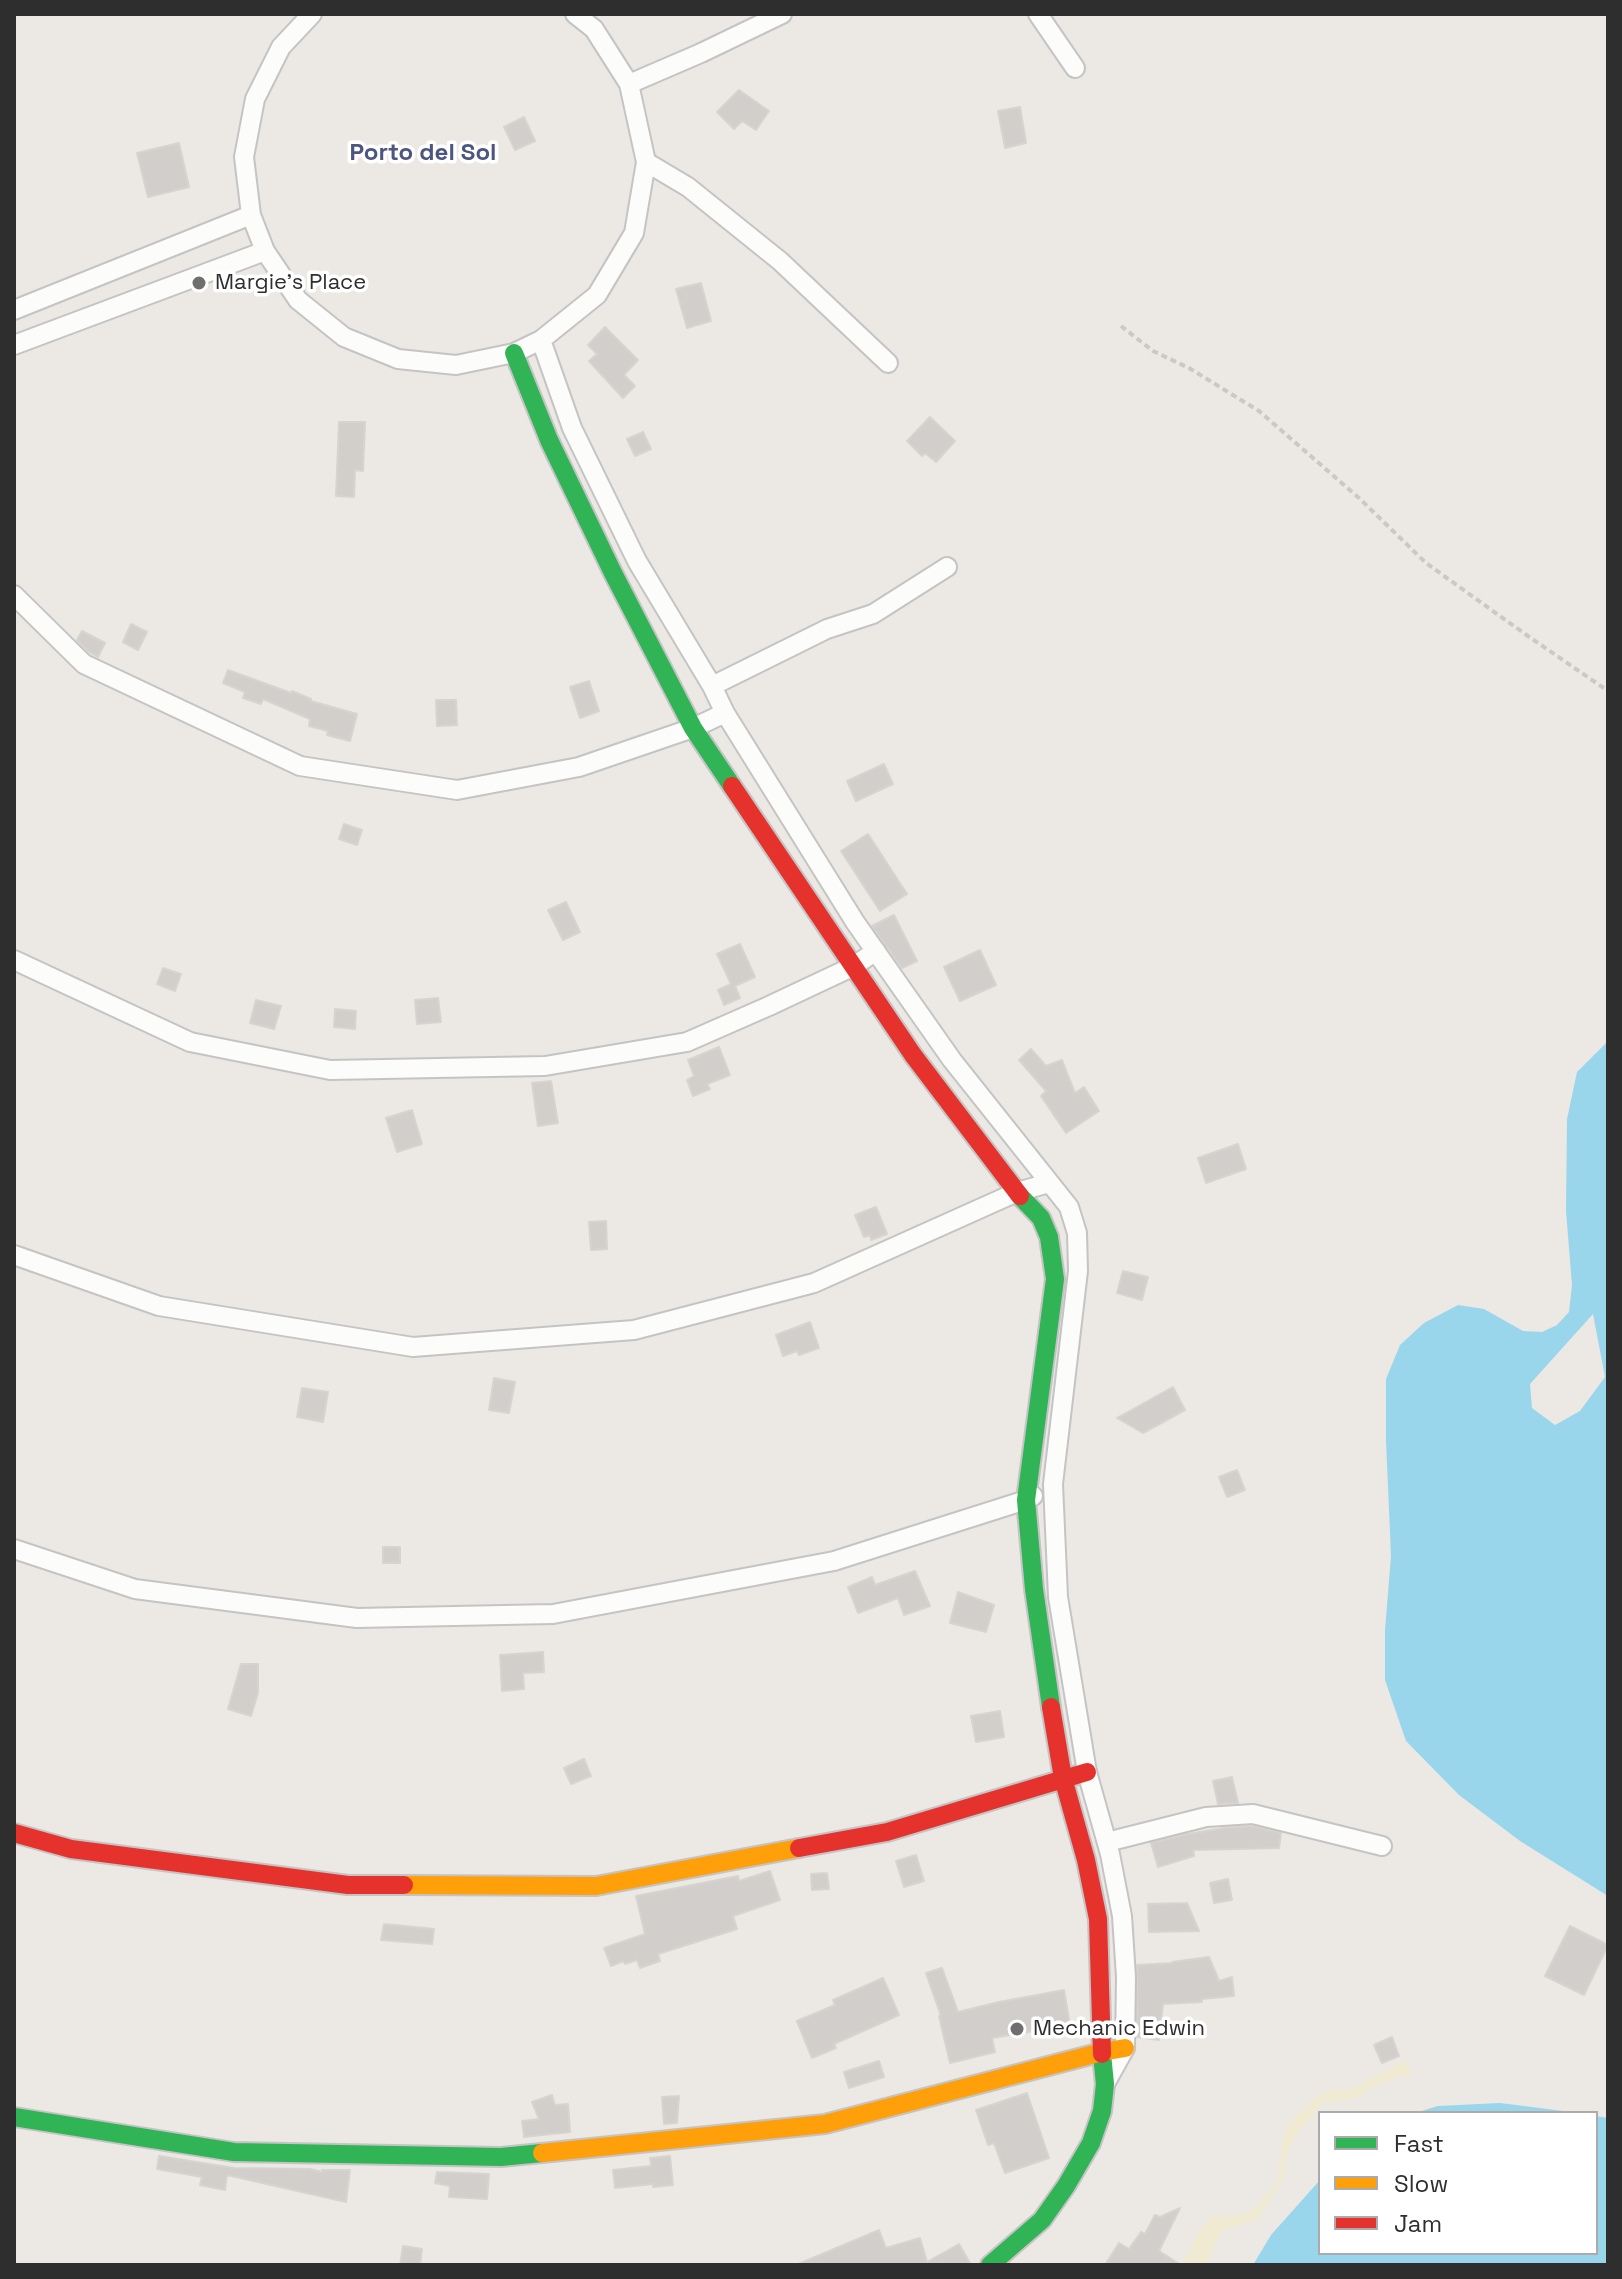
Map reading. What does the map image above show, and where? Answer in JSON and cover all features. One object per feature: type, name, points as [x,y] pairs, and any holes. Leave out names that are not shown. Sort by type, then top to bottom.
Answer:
[{"type":"street","points":[[312,14],[281,47],[255,99],[244,157],[251,215],[265,251],[298,300],[344,337],[398,359],[456,365],[514,353],[541,340],[597,295],[634,233],[646,162],[629,84],[594,29],[575,14]]},
{"type":"street","points":[[629,84],[782,14]]},
{"type":"street","points":[[1038,14],[1075,68]]},
{"type":"street","points":[[646,162],[688,187],[780,261],[888,363]]},
{"type":"street","points":[[14,310],[251,215]]},
{"type":"street","points":[[14,345],[265,251]]},
{"type":"street","points":[[541,340],[572,428],[637,561],[725,713],[876,951],[952,1060],[1069,1207],[1077,1233],[1078,1271],[1053,1484],[1058,1597],[1087,1772],[1107,1842],[1122,1916],[1126,1977],[1125,2048],[1105,2084]]},
{"type":"street","points":[[514,353],[549,440],[693,728],[913,1055],[1017,1192],[1041,1218],[1049,1237],[1055,1279],[1026,1500],[1034,1589],[1063,1778],[1086,1860],[1098,1919],[1105,2084],[1102,2111],[1091,2143],[1066,2186],[1042,2220],[992,2265]]},
{"type":"street","points":[[712,686],[827,629],[873,614],[947,567]]},
{"type":"street","points":[[14,595],[84,664],[300,766],[457,790],[579,767],[693,728],[725,713]]},
{"type":"street","points":[[14,960],[190,1042],[330,1070],[545,1066],[687,1042],[854,966],[876,951]]},
{"type":"street","points":[[14,1255],[159,1306],[413,1347],[634,1330],[814,1283],[1017,1192],[1049,1183]]},
{"type":"street","points":[[14,1549],[135,1589],[357,1618],[553,1614],[834,1561],[1026,1500],[1053,1484]]},
{"type":"street","points":[[14,1833],[71,1849],[348,1885],[596,1886],[887,1832],[1087,1772]]},
{"type":"street","points":[[1107,1842],[1206,1817],[1253,1814],[1382,1846]]},
{"type":"street","points":[[14,2117],[234,2152],[501,2157],[825,2124],[1125,2048]]},
{"type":"path","points":[[1121,326],[1153,351],[1189,368],[1259,411],[1348,487],[1426,563],[1608,691]]},
{"type":"sand","points":[[1405,2060],[1412,2076],[1398,2077],[1378,2085],[1357,2098],[1322,2104],[1294,2138],[1286,2156],[1284,2178],[1257,2220],[1221,2231],[1206,2265],[1181,2265],[1200,2230],[1214,2215],[1230,2216],[1252,2211],[1267,2195],[1277,2182],[1287,2126],[1313,2099],[1329,2090],[1351,2089]]},
{"type":"water","points":[[1608,1041],[1608,1896],[1520,1841],[1459,1795],[1406,1741],[1385,1680],[1385,1630],[1391,1556],[1386,1379],[1400,1345],[1424,1323],[1458,1305],[1484,1309],[1523,1331],[1542,1332],[1557,1325],[1569,1312],[1572,1285],[1566,1211],[1567,1119],[1577,1072]],"holes":[[[1593,1314],[1605,1377],[1580,1411],[1555,1425],[1532,1408],[1530,1384]]]},
{"type":"water","points":[[1500,2103],[1563,2111],[1422,2111],[1438,2106]]},
{"type":"water","points":[[1598,2116],[1608,2118],[1608,2265],[1253,2265],[1271,2235],[1318,2182],[1318,2255],[1598,2255]]},
{"type":"building","points":[[739,90],[769,111],[756,130],[742,121],[734,129],[717,112]]},
{"type":"building","points":[[1020,107],[1026,143],[1005,148],[998,111]]},
{"type":"building","points":[[524,117],[535,141],[515,150],[504,127]]},
{"type":"building","points":[[179,143],[189,187],[148,197],[137,153]]},
{"type":"building","points":[[701,283],[711,321],[687,328],[676,289]]},
{"type":"building","points":[[605,327],[638,360],[624,375],[635,386],[623,398],[589,361],[597,354],[588,345]]},
{"type":"building","points":[[930,417],[955,441],[936,462],[925,453],[922,456],[907,441]]},
{"type":"building","points":[[339,422],[365,422],[363,471],[355,470],[354,497],[336,496]]},
{"type":"building","points":[[643,432],[651,449],[635,456],[627,439]]},
{"type":"building","points":[[131,624],[147,632],[138,650],[123,642]]},
{"type":"building","points":[[82,631],[105,643],[98,657],[77,640]]},
{"type":"building","points":[[228,670],[292,691],[311,701],[357,714],[350,741],[327,735],[328,731],[309,726],[310,719],[263,699],[261,704],[243,698],[245,692],[223,683]]},
{"type":"building","points":[[589,681],[599,711],[580,718],[570,687]]},
{"type":"building","points":[[436,700],[456,700],[457,725],[437,726]]},
{"type":"building","points":[[884,764],[893,784],[856,801],[847,781]]},
{"type":"building","points":[[344,824],[362,830],[357,845],[339,839]]},
{"type":"building","points":[[868,834],[907,894],[880,911],[841,851]]},
{"type":"building","points":[[566,902],[580,932],[563,940],[548,910]]},
{"type":"building","points":[[894,915],[917,961],[902,968],[872,926]]},
{"type":"building","points":[[740,944],[755,977],[735,986],[740,998],[724,1005],[718,990],[731,984],[717,954]]},
{"type":"building","points":[[980,950],[996,985],[960,1001],[944,967]]},
{"type":"building","points":[[163,968],[181,974],[175,991],[157,984]]},
{"type":"building","points":[[438,998],[441,1022],[417,1024],[415,1000]]},
{"type":"building","points":[[256,1000],[281,1006],[274,1029],[250,1023]]},
{"type":"building","points":[[335,1009],[356,1011],[355,1029],[334,1027]]},
{"type":"building","points":[[719,1047],[730,1075],[707,1084],[710,1089],[693,1096],[687,1080],[694,1076],[688,1060]]},
{"type":"building","points":[[1031,1049],[1046,1066],[1062,1060],[1075,1093],[1084,1087],[1099,1111],[1066,1133],[1041,1096],[1046,1091],[1019,1060]]},
{"type":"building","points":[[551,1081],[558,1123],[538,1126],[532,1083]]},
{"type":"building","points":[[412,1110],[422,1144],[397,1152],[386,1118]]},
{"type":"building","points":[[1238,1144],[1246,1169],[1206,1183],[1198,1158]]},
{"type":"building","points":[[876,1207],[887,1234],[871,1240],[870,1235],[864,1237],[855,1215]]},
{"type":"building","points":[[606,1221],[607,1249],[591,1250],[589,1222]]},
{"type":"building","points":[[1123,1271],[1148,1277],[1142,1300],[1117,1293]]},
{"type":"building","points":[[810,1322],[819,1348],[799,1355],[797,1351],[783,1356],[776,1335]]},
{"type":"building","points":[[494,1378],[515,1382],[509,1413],[489,1410]]},
{"type":"building","points":[[1173,1387],[1185,1410],[1143,1433],[1117,1418]]},
{"type":"building","points":[[302,1388],[328,1392],[323,1422],[297,1417]]},
{"type":"building","points":[[1237,1470],[1245,1490],[1227,1497],[1219,1477]]},
{"type":"building","points":[[383,1547],[400,1547],[400,1563],[383,1563]]},
{"type":"building","points":[[915,1571],[930,1606],[904,1615],[898,1598],[858,1613],[848,1587],[872,1577],[875,1585]]},
{"type":"building","points":[[958,1592],[994,1605],[986,1632],[950,1623]]},
{"type":"building","points":[[543,1652],[544,1672],[523,1673],[524,1689],[502,1691],[500,1655]]},
{"type":"building","points":[[241,1664],[258,1664],[258,1693],[251,1716],[228,1709]]},
{"type":"building","points":[[1000,1711],[1004,1737],[976,1742],[971,1716]]},
{"type":"building","points":[[584,1759],[591,1776],[571,1784],[564,1768]]},
{"type":"building","points":[[1232,1777],[1238,1803],[1218,1804],[1213,1781]]},
{"type":"building","points":[[1252,1826],[1281,1833],[1279,1848],[1193,1850],[1194,1856],[1158,1867],[1151,1843],[1188,1834]]},
{"type":"building","points":[[916,1855],[924,1881],[904,1887],[896,1861]]},
{"type":"building","points":[[770,1871],[780,1900],[733,1916],[737,1929],[658,1954],[660,1961],[640,1968],[637,1960],[611,1966],[604,1948],[645,1934],[636,1896],[738,1876],[739,1881]]},
{"type":"building","points":[[827,1873],[829,1889],[812,1890],[811,1874]]},
{"type":"building","points":[[1228,1879],[1232,1900],[1214,1903],[1210,1883]]},
{"type":"building","points":[[1187,1903],[1199,1931],[1149,1932],[1148,1904]]},
{"type":"building","points":[[384,1924],[434,1929],[432,1944],[381,1940]]},
{"type":"building","points":[[1570,1926],[1608,1945],[1584,1995],[1545,1976]]},
{"type":"building","points":[[1209,1957],[1219,1981],[1232,1977],[1234,1996],[1163,2004],[1159,2040],[1137,2037],[1137,1965]]},
{"type":"building","points":[[942,1968],[958,2012],[1064,1990],[1070,2025],[992,2038],[995,2052],[950,2063],[941,2016],[926,1973]]},
{"type":"building","points":[[883,1978],[899,2015],[834,2044],[836,2048],[812,2058],[797,2021],[835,2005],[833,2000]]},
{"type":"building","points":[[1392,2037],[1399,2056],[1382,2063],[1374,2045]]},
{"type":"building","points":[[879,2061],[884,2077],[849,2088],[844,2072]]},
{"type":"building","points":[[1027,2093],[1049,2158],[1005,2173],[994,2143],[988,2145],[976,2110]]},
{"type":"building","points":[[552,2095],[555,2105],[568,2104],[570,2132],[524,2137],[522,2121],[539,2119],[532,2102]]},
{"type":"building","points":[[679,2096],[677,2123],[664,2124],[662,2097]]},
{"type":"building","points":[[159,2156],[234,2168],[310,2169],[322,2172],[350,2170],[346,2202],[227,2175],[225,2190],[200,2185],[202,2177],[157,2169]]},
{"type":"building","points":[[670,2156],[673,2185],[615,2188],[613,2170],[651,2166],[650,2158]]},
{"type":"building","points":[[437,2172],[489,2174],[487,2199],[449,2197],[450,2186],[435,2183]]},
{"type":"building","points":[[1180,2208],[1159,2251],[1181,2265],[1105,2265],[1119,2243],[1129,2249],[1141,2232],[1145,2234],[1155,2215],[1160,2217]]},
{"type":"building","points":[[879,2230],[886,2248],[920,2238],[927,2262],[959,2244],[971,2265],[796,2265]]},
{"type":"building","points":[[403,2246],[422,2249],[420,2265],[400,2265]]},
{"type":"traffic: fast","points":[[514,353],[549,440],[613,573],[693,728],[732,786]]},
{"type":"traffic: fast","points":[[1020,1196],[1041,1218],[1049,1237],[1055,1279],[1026,1500],[1034,1589],[1051,1707]]},
{"type":"traffic: fast","points":[[990,2265],[1042,2220],[1091,2143],[1102,2111],[1105,2084],[1102,2054]]},
{"type":"traffic: fast","points":[[14,2117],[234,2152],[501,2157],[542,2153]]},
{"type":"traffic: slow","points":[[404,1885],[596,1886],[799,1848]]},
{"type":"traffic: slow","points":[[542,2153],[825,2124],[1125,2048]]},
{"type":"traffic: jam","points":[[732,786],[913,1055],[1020,1196]]},
{"type":"traffic: jam","points":[[1051,1707],[1063,1778],[1086,1860],[1098,1919],[1102,2054]]},
{"type":"traffic: jam","points":[[799,1848],[887,1832],[1087,1772]]},
{"type":"traffic: jam","points":[[14,1833],[71,1849],[348,1885],[404,1885]]},
{"type":"place","name":"Margie's Place","points":[[199,283]]},
{"type":"place","name":"Mechanic Edwin","points":[[1017,2029]]},
{"type":"district","name":"Porto del Sol","points":[[423,153]]}]
